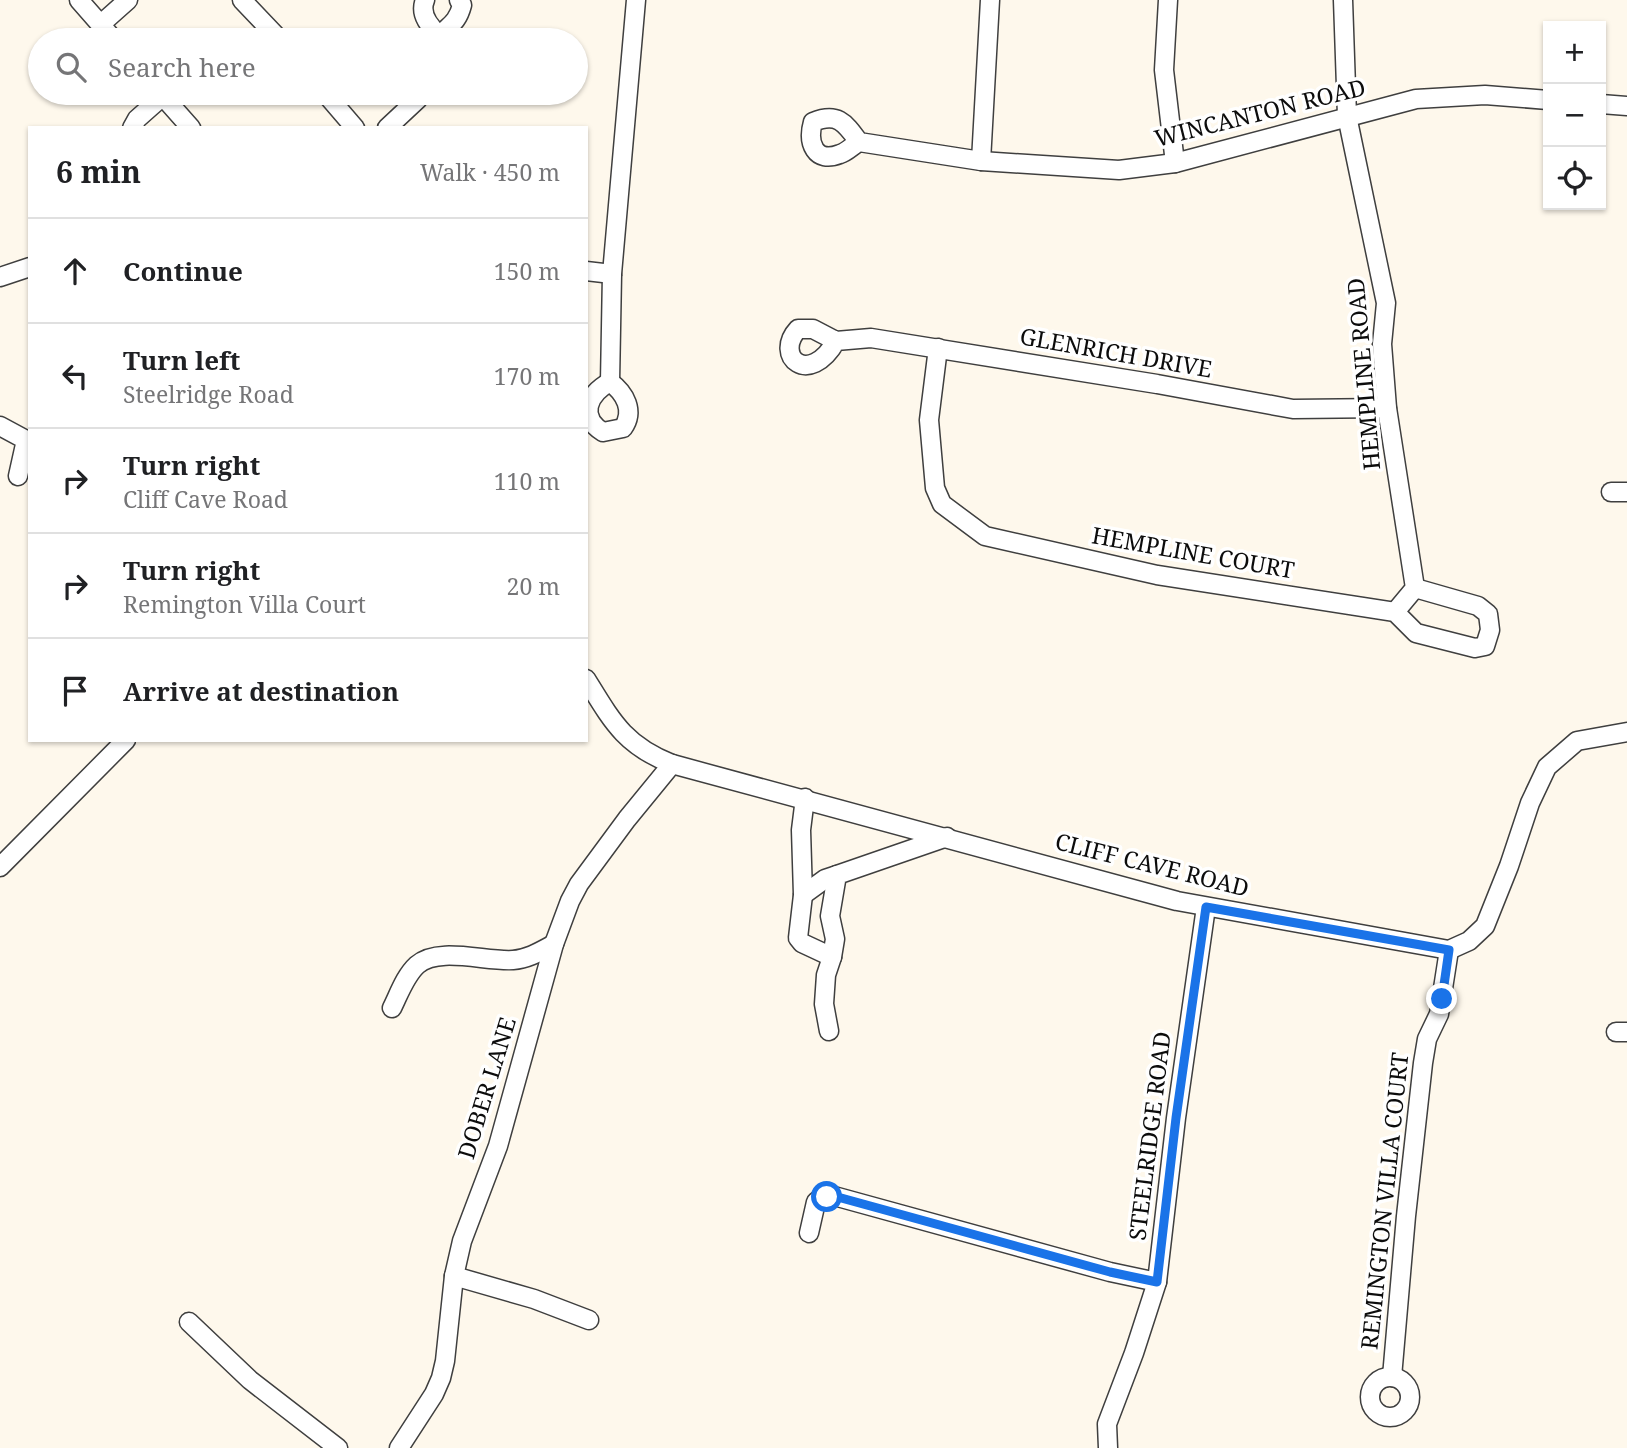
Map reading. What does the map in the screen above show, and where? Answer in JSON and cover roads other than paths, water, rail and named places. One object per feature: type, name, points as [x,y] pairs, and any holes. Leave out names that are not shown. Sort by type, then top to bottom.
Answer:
[{"type":"street","points":[[79,0],[104,28]]},
{"type":"street","points":[[100,24],[128,0]]},
{"type":"street","points":[[242,0],[269,28]]},
{"type":"street","points":[[425,0],[422,6],[432,28]]},
{"type":"street","points":[[449,28],[457,21],[462,5],[459,0]]},
{"type":"street","points":[[610,382],[612,274],[636,0]]},
{"type":"street","points":[[981,161],[990,0]]},
{"type":"street","points":[[1168,0],[1164,70],[1175,163]]},
{"type":"street","name":"HEMPLINE ROAD","points":[[1343,0],[1347,116],[1386,303],[1382,344],[1387,408],[1415,588]]},
{"type":"street","name":"WINCANTON ROAD","points":[[859,142],[981,161],[1119,170],[1175,163],[1416,99],[1485,95],[1543,100]]},
{"type":"street","points":[[1606,104],[1627,106]]},
{"type":"street","points":[[133,126],[152,105]]},
{"type":"street","points":[[171,105],[189,126]]},
{"type":"street","points":[[335,105],[353,126]]},
{"type":"street","points":[[389,126],[412,105]]},
{"type":"street","points":[[0,277],[28,268]]},
{"type":"street","points":[[588,271],[612,274]]},
{"type":"street","name":"GLENRICH DRIVE","points":[[836,341],[872,338],[1293,409],[1387,408]]},
{"type":"street","name":"HEMPLINE COURT","points":[[938,348],[929,420],[935,488],[942,504],[985,536],[1157,575],[1395,612]]},
{"type":"street","points":[[0,426],[28,440],[24,477],[0,473]]},
{"type":"street","points":[[1415,588],[1478,606],[1488,614],[1490,630],[1485,646],[1475,648],[1416,633],[1395,612],[1415,588]]},
{"type":"street","name":"CLIFF CAVE ROAD","points":[[588,682],[613,723],[628,738],[642,749],[672,764],[1206,907],[1449,950]]},
{"type":"street","points":[[1449,950],[1469,942],[1485,926],[1530,803],[1547,767],[1577,741],[1627,732]]},
{"type":"street","points":[[0,867],[124,742]]},
{"type":"street","name":"DOBER LANE","points":[[399,1448],[434,1394],[441,1378],[454,1276],[462,1241],[498,1146],[554,944],[570,901],[579,884],[672,764]]},
{"type":"street","points":[[805,798],[801,830],[803,895],[798,938],[802,943],[832,957]]},
{"type":"street","points":[[803,895],[837,874],[947,837]]},
{"type":"street","points":[[829,1031],[824,1004],[826,975],[835,939],[830,916],[837,874]]},
{"type":"street","name":"STEELRIDGE ROAD","points":[[1108,1448],[1107,1424],[1135,1353],[1157,1282],[1176,1118],[1206,907]]},
{"type":"street","points":[[392,1008],[408,976],[417,965],[430,958],[516,960],[554,944]]},
{"type":"street","name":"REMINGTON VILLA COURT","points":[[1392,1377],[1423,1063],[1427,1039],[1439,1014],[1449,950]]},
{"type":"street","points":[[809,1233],[816,1202],[821,1198],[834,1196],[1110,1272],[1157,1282]]},
{"type":"street","points":[[454,1276],[544,1303],[589,1320]]},
{"type":"street","points":[[189,1322],[250,1380],[338,1448]]}]
